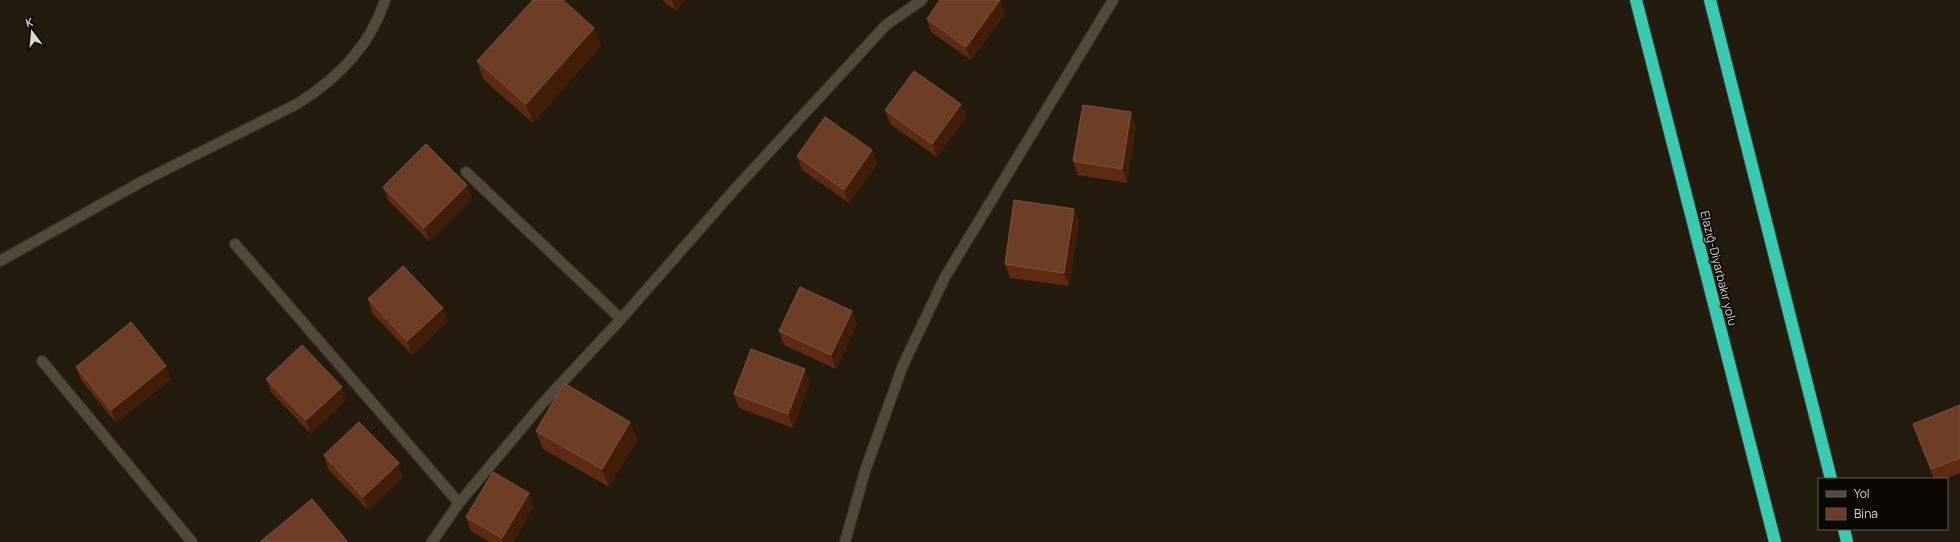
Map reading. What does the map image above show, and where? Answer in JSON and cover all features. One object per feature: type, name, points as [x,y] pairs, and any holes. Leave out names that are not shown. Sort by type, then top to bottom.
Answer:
[{"type":"highway","name":"Elazığ-Diyarbakır yolu","points":[[1636,0],[1775,542]]},
{"type":"highway","points":[[1710,0],[1831,478]]},
{"type":"highway","points":[[1844,530],[1847,542]]},
{"type":"street","points":[[0,261],[140,182],[297,104],[315,93],[347,66],[360,50],[372,32],[385,0]]},
{"type":"street","points":[[432,542],[459,503],[542,404],[621,319],[735,189],[886,25],[922,0]]},
{"type":"street","points":[[845,542],[865,470],[903,365],[945,277],[1113,0]]},
{"type":"street","points":[[466,172],[621,319]]},
{"type":"street","points":[[235,244],[459,503]]},
{"type":"street","points":[[42,361],[192,542]]},
{"type":"building","points":[[533,0],[563,0],[594,28],[526,104],[477,61]]},
{"type":"building","points":[[940,0],[1000,0],[966,47],[927,19]]},
{"type":"building","points":[[914,71],[961,104],[932,144],[885,110]]},
{"type":"building","points":[[1083,105],[1131,112],[1122,169],[1073,161]]},
{"type":"building","points":[[825,117],[872,150],[844,190],[797,156]]},
{"type":"building","points":[[426,144],[467,185],[424,228],[383,187]]},
{"type":"building","points":[[1014,200],[1074,209],[1064,273],[1005,264]]},
{"type":"building","points":[[403,266],[443,308],[407,341],[368,299]]},
{"type":"building","points":[[800,287],[852,311],[831,355],[779,331]]},
{"type":"building","points":[[131,322],[166,366],[111,410],[76,367]]},
{"type":"building","points":[[302,345],[342,387],[306,420],[266,379]]},
{"type":"building","points":[[751,349],[805,369],[788,414],[734,394]]},
{"type":"building","points":[[564,383],[630,422],[602,469],[536,431]]},
{"type":"building","points":[[1960,405],[1960,458],[1931,469],[1913,424]]},
{"type":"building","points":[[359,422],[399,463],[363,497],[324,455]]},
{"type":"building","points":[[493,472],[529,493],[502,538],[466,517]]},
{"type":"building","points":[[312,499],[347,541],[346,542],[260,542]]}]
